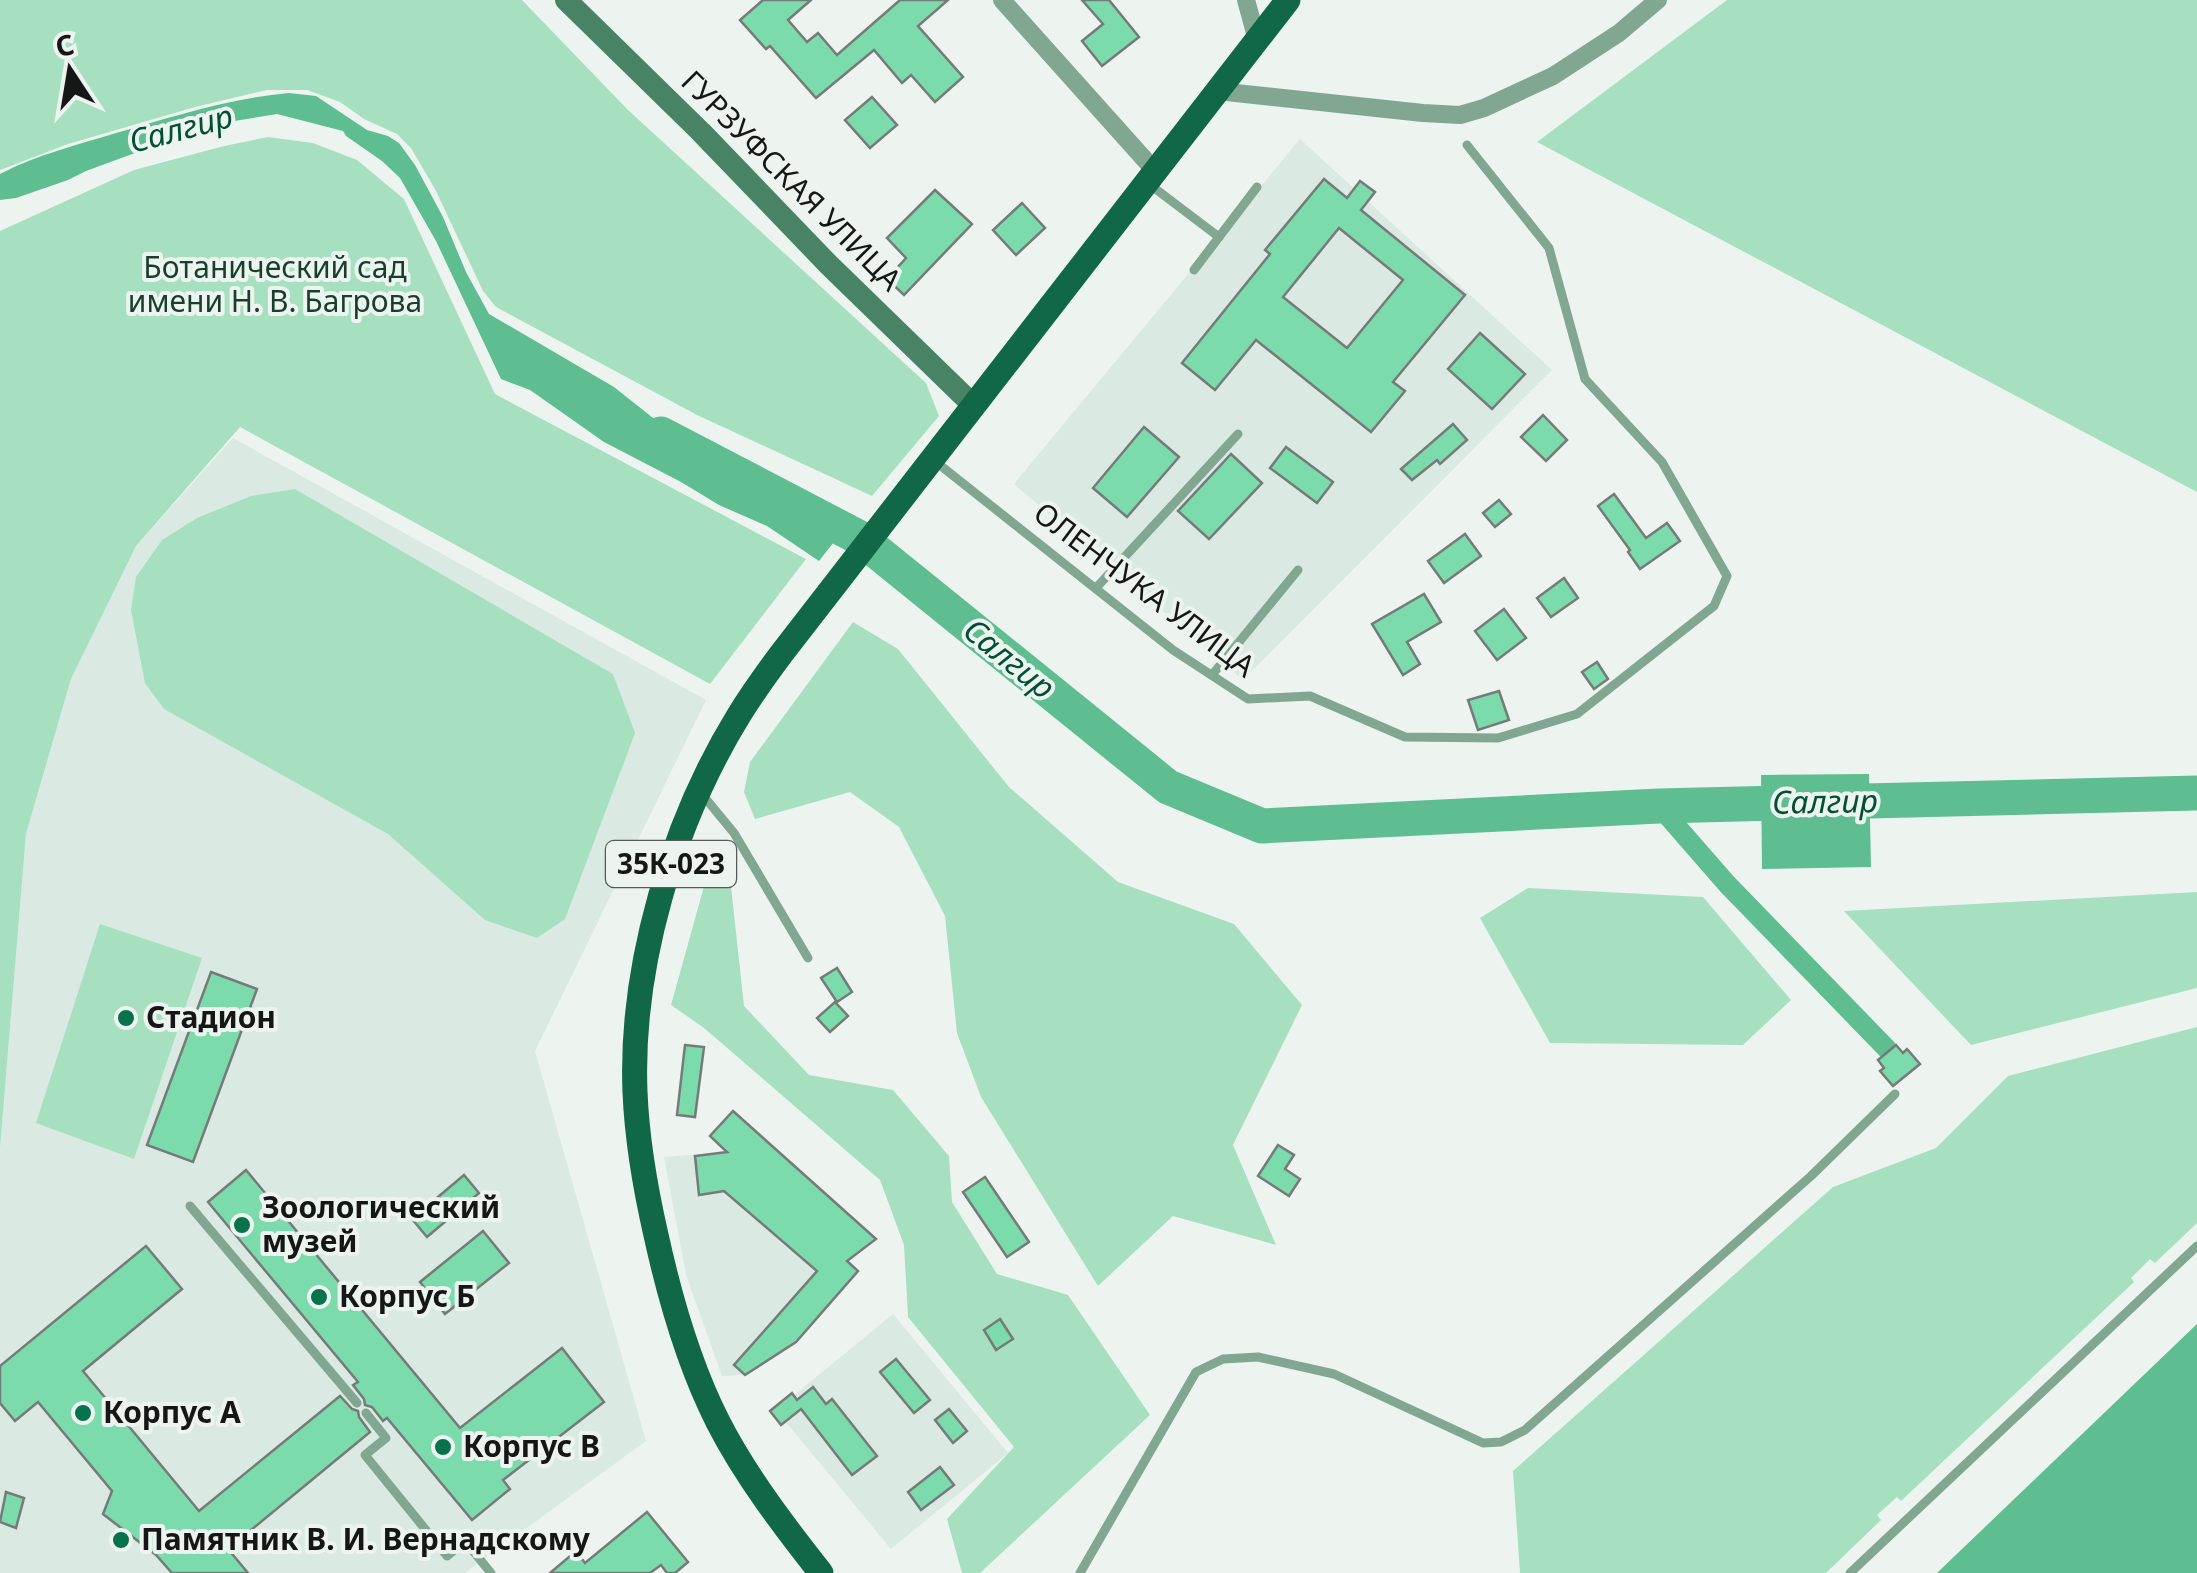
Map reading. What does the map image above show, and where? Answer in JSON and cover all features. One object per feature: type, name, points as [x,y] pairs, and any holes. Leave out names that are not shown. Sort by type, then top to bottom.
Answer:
[{"type":"main road","name":"ГУРЗУФСКАЯ УЛИЦА","points":[[566,0],[828,265],[973,404]]},
{"type":"main road","name":"35К-023","points":[[821,1573],[758,1487],[719,1424],[689,1356],[665,1275],[643,1178],[634,1088],[642,980],[656,912],[699,790],[739,714],[830,589],[1288,0]]},
{"type":"street","points":[[1002,0],[1150,176]]},
{"type":"street","points":[[1246,0],[1257,40]]},
{"type":"street","points":[[1217,91],[1460,115],[1552,76],[1620,32],[1658,0]]},
{"type":"lane","name":"ОЛЕНЧУКА УЛИЦА","points":[[931,458],[1173,650],[1248,699],[1310,696],[1405,737],[1498,738],[1577,714],[1714,606],[1727,576],[1662,462],[1585,379],[1549,248],[1467,146]]},
{"type":"lane","points":[[1150,176],[1219,236]]},
{"type":"lane","points":[[1194,270],[1257,187]]},
{"type":"lane","points":[[1096,588],[1238,434]]},
{"type":"lane","points":[[1212,674],[1298,570]]},
{"type":"lane","points":[[699,790],[734,833],[808,958]]},
{"type":"lane","points":[[1080,1573],[1196,1372],[1223,1359],[1258,1357],[1334,1374],[1483,1443],[1501,1442],[1525,1430],[1811,1176],[1895,1094]]},
{"type":"lane","points":[[190,1206],[357,1403]]},
{"type":"lane","points":[[1850,1573],[2197,1246]]},
{"type":"lane","points":[[366,1414],[386,1438],[364,1455],[447,1556],[466,1541],[490,1573]]},
{"type":"shaded area","points":[[1300,139],[1552,370],[1243,680],[1014,484]]},
{"type":"shaded area","points":[[233,438],[706,700],[535,1051],[646,1441],[465,1573],[0,1573],[0,1148],[26,834],[71,679],[136,546]]},
{"type":"shaded area","points":[[726,1152],[858,1271],[796,1342],[745,1375],[722,1376],[686,1275],[664,1157]]},
{"type":"shaded area","points":[[893,1314],[1008,1453],[891,1549],[776,1410]]},
{"type":"green space","points":[[0,0],[522,0],[628,110],[926,383],[939,416],[872,496],[697,415],[496,307],[483,291],[411,148],[397,134],[364,119],[340,102],[307,90],[267,90],[195,107],[68,144],[0,170]]},
{"type":"green space","points":[[1727,0],[2197,0],[2197,492],[1537,142]]},
{"type":"green space","name":"Ботанический сад имени Н. В. Багрова","points":[[268,137],[313,143],[357,160],[404,199],[495,394],[806,559],[710,684],[240,427],[136,546],[71,679],[26,834],[0,1148],[0,231],[134,170]]},
{"type":"green space","points":[[295,489],[613,674],[635,733],[565,919],[537,938],[485,920],[388,834],[164,709],[145,683],[131,610],[136,577],[162,540],[197,518],[251,496]]},
{"type":"green space","points":[[853,622],[898,649],[1009,787],[1118,882],[1234,924],[1302,1005],[1233,1145],[1276,1245],[1173,1216],[1098,1286],[981,1097],[957,1033],[945,916],[899,827],[850,792],[755,819],[744,792],[750,762]]},
{"type":"green space","points":[[708,872],[731,886],[744,1006],[809,1075],[893,1090],[949,1156],[952,1202],[997,1274],[1068,1295],[1150,1415],[980,1573],[962,1573],[947,1519],[1014,1447],[908,1317],[904,1245],[880,1180],[704,1028],[671,1005]]},
{"type":"green space","points":[[1528,888],[1703,897],[1791,1000],[1743,1045],[1550,1043],[1480,918]]},
{"type":"green space","points":[[2197,892],[2197,988],[1971,1045],[1844,911]]},
{"type":"green space","name":"Стадион","points":[[100,924],[202,958],[134,1159],[36,1123]]},
{"type":"green space","points":[[2197,1027],[2197,1223],[2155,1263],[2150,1259],[2131,1278],[2134,1282],[1901,1501],[1897,1497],[1877,1515],[1881,1520],[1826,1573],[1520,1573],[1513,1471],[1833,1187],[1936,1148],[2008,1076]]},
{"type":"water","points":[[289,93],[316,96],[367,130],[399,143],[443,217],[489,314],[614,387],[749,494],[818,518],[855,515],[819,561],[767,526],[719,505],[604,442],[530,390],[501,379],[436,241],[400,178],[343,131],[277,114],[216,124],[68,180],[0,200],[0,174],[42,156],[201,109]]},
{"type":"water","points":[[1869,774],[1871,867],[1762,869],[1761,775]]},
{"type":"water","points":[[2197,1324],[2197,1573],[1937,1573]]},
{"type":"building","points":[[763,0],[811,0],[788,20],[807,42],[818,33],[837,55],[900,0],[948,0],[918,26],[963,77],[935,102],[911,75],[902,83],[874,50],[816,98],[770,46],[766,49],[740,20]]},
{"type":"building","points":[[1082,0],[1109,0],[1139,37],[1102,66],[1082,41],[1103,24]]},
{"type":"building","points":[[872,97],[897,125],[870,148],[845,120]]},
{"type":"building","points":[[1324,179],[1347,198],[1360,181],[1375,192],[1361,210],[1465,295],[1393,382],[1405,391],[1371,432],[1256,340],[1215,390],[1182,363],[1270,254],[1265,250]],"holes":[[[1339,228],[1403,280],[1347,348],[1283,297]]]},
{"type":"building","points":[[935,190],[972,224],[904,295],[887,279],[906,258],[887,238]]},
{"type":"building","points":[[1022,203],[1045,228],[1016,255],[993,230]]},
{"type":"building","points":[[1480,333],[1525,374],[1492,409],[1448,369]]},
{"type":"building","points":[[1543,415],[1567,440],[1546,461],[1521,437]]},
{"type":"building","points":[[1453,424],[1467,440],[1440,464],[1437,460],[1412,480],[1401,469]]},
{"type":"building","points":[[1144,427],[1179,457],[1127,517],[1093,488]]},
{"type":"building","points":[[1286,447],[1333,482],[1317,503],[1270,468]]},
{"type":"building","points":[[1231,454],[1262,483],[1209,539],[1178,511]]},
{"type":"building","points":[[1614,494],[1646,538],[1667,523],[1680,541],[1640,569],[1598,506]]},
{"type":"building","points":[[1499,500],[1511,514],[1495,527],[1483,513]]},
{"type":"building","points":[[1465,534],[1481,556],[1444,583],[1428,561]]},
{"type":"building","points":[[1564,578],[1578,598],[1551,617],[1537,598]]},
{"type":"building","points":[[1424,594],[1441,622],[1407,642],[1420,664],[1403,675],[1372,624]]},
{"type":"building","points":[[1504,609],[1526,638],[1497,660],[1475,631]]},
{"type":"building","points":[[1597,662],[1608,679],[1594,689],[1582,672]]},
{"type":"building","points":[[1499,691],[1509,720],[1478,730],[1468,700]]},
{"type":"building","points":[[837,968],[852,992],[837,1002],[821,978]]},
{"type":"building","points":[[211,972],[257,989],[193,1162],[147,1145]]},
{"type":"building","points":[[835,1002],[848,1016],[830,1032],[817,1018]]},
{"type":"building","points":[[685,1045],[704,1047],[695,1117],[677,1115]]},
{"type":"building","points":[[1896,1045],[1903,1053],[1907,1049],[1920,1064],[1893,1086],[1880,1071],[1884,1068],[1878,1060]]},
{"type":"building","points":[[733,1111],[876,1239],[847,1261],[858,1271],[796,1342],[745,1375],[734,1365],[817,1271],[724,1191],[699,1195],[695,1156],[727,1152],[710,1136]]},
{"type":"building","points":[[1278,1145],[1294,1155],[1285,1169],[1300,1179],[1289,1196],[1258,1176]]},
{"type":"building","points":[[246,1170],[460,1428],[562,1348],[604,1402],[503,1480],[510,1489],[472,1520],[387,1418],[383,1421],[372,1407],[365,1405],[353,1385],[358,1382],[208,1202]]},
{"type":"building","points":[[464,1175],[479,1193],[427,1237],[412,1219]]},
{"type":"building","points":[[985,1177],[1029,1242],[1007,1257],[963,1192]]},
{"type":"building","points":[[483,1231],[509,1263],[445,1314],[420,1282]]},
{"type":"building","name":"Корпус А","points":[[146,1246],[182,1289],[83,1371],[199,1511],[340,1396],[358,1411],[370,1432],[228,1549],[248,1573],[172,1573],[156,1555],[103,1514],[112,1491],[38,1402],[15,1421],[0,1403],[0,1366]]},
{"type":"building","points":[[1000,1319],[1013,1339],[996,1350],[984,1330]]},
{"type":"building","points":[[896,1359],[930,1400],[914,1413],[880,1372]]},
{"type":"building","points":[[813,1387],[826,1404],[832,1399],[877,1456],[852,1475],[801,1409],[781,1425],[770,1411],[792,1393],[797,1400]]},
{"type":"building","points":[[949,1409],[967,1431],[953,1443],[935,1420]]},
{"type":"building","points":[[940,1467],[954,1485],[921,1510],[908,1492]]},
{"type":"building","points":[[6,1492],[24,1498],[16,1528],[0,1522]]},
{"type":"building","points":[[647,1512],[688,1562],[675,1573],[667,1573],[661,1565],[650,1573],[550,1573],[576,1551],[585,1563]]},
{"type":"waterway","name":"Салгир","points":[[661,434],[860,538],[1168,787],[1262,826],[1659,806],[2197,793]]},
{"type":"waterway","points":[[1659,806],[1727,884],[1887,1049]]},
{"type":"place","name":"Стадион","points":[[126,1018]]},
{"type":"place","name":"Зоологический музей","points":[[242,1225]]},
{"type":"place","name":"Корпус Б","points":[[319,1297]]},
{"type":"place","name":"Корпус А","points":[[83,1413]]},
{"type":"place","name":"Корпус В","points":[[443,1447]]},
{"type":"place","name":"Памятник В. И. Вернадскому","points":[[121,1540]]}]
